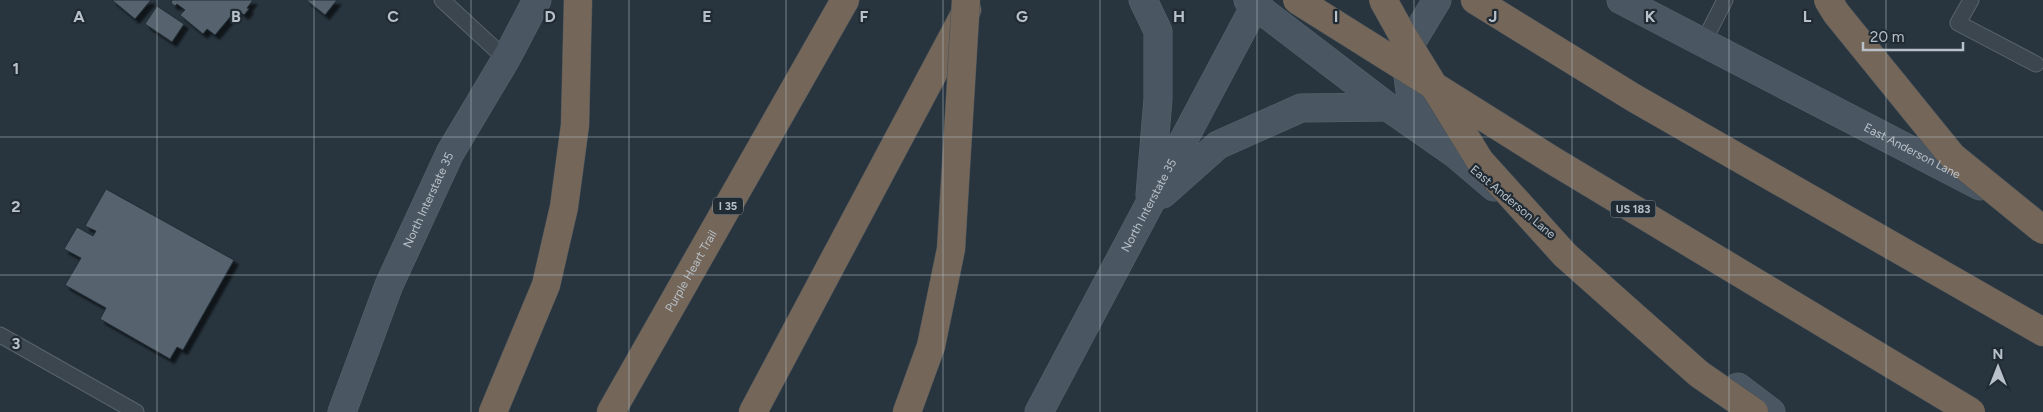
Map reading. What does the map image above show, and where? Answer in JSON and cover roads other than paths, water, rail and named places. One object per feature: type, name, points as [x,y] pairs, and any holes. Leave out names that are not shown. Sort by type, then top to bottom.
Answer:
[{"type":"highway","points":[[493,412],[546,285],[564,207],[575,125],[578,0]]},
{"type":"highway","name":"Purple Heart Trail","points":[[611,412],[845,0]]},
{"type":"highway","points":[[907,412],[931,346],[952,249],[966,0]]},
{"type":"highway","points":[[753,412],[972,0]]},
{"type":"highway","name":"US 183","points":[[1298,0],[1552,160],[1971,412]]},
{"type":"highway","points":[[1383,0],[1480,161],[1565,255],[1699,374],[1754,412]]},
{"type":"highway","points":[[1475,0],[1634,98],[2043,332]]},
{"type":"highway","points":[[1828,0],[1836,13],[1952,156],[2042,219]]},
{"type":"main road","name":"North Interstate 35","points":[[342,412],[389,285],[450,153],[506,59],[537,0]]},
{"type":"main road","points":[[1143,0],[1158,31],[1158,99],[1149,207]]},
{"type":"main road","points":[[1437,0],[1405,53],[1411,99],[1454,154]]},
{"type":"main road","name":"East Anderson Lane","points":[[1621,0],[2042,219]]},
{"type":"main road","name":"North Interstate 35","points":[[1039,412],[1149,207],[1254,2]]},
{"type":"main road","name":"East Anderson Lane","points":[[1254,2],[1388,107],[1454,154],[1718,372],[1771,412]]},
{"type":"main road","points":[[1149,207],[1218,145],[1301,108],[1388,107]]},
{"type":"lane","points":[[442,0],[506,59]]},
{"type":"lane","points":[[1703,43],[1725,0]]},
{"type":"lane","points":[[1971,0],[1958,23],[2036,64]]},
{"type":"lane","points":[[0,336],[136,412]]}]
